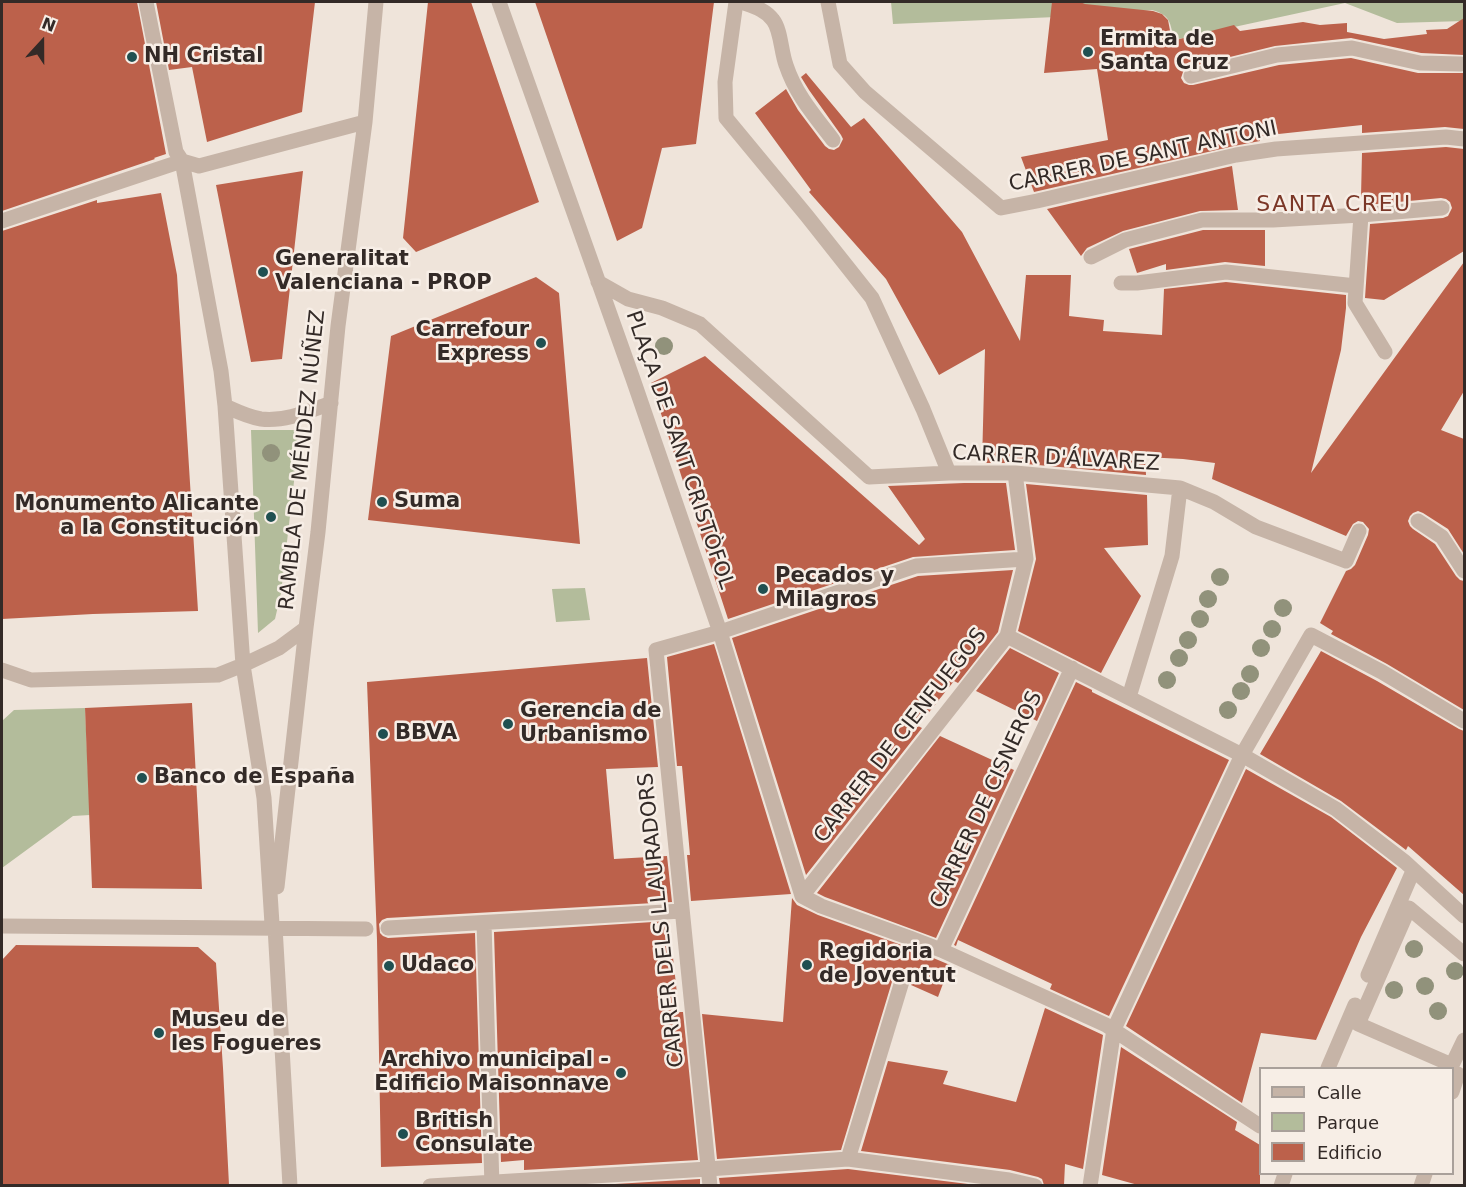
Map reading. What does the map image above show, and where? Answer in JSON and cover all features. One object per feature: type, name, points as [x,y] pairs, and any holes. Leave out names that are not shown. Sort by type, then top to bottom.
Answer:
[{"type":"street","name":"RAMBLA DE MÉNDEZ NÚÑEZ","points":[[146,2],[176,152],[182,161],[221,371],[243,665],[264,798],[291,1185]]},
{"type":"street","name":"RAMBLA DE MÉNDEZ NÚÑEZ","points":[[273,926],[376,2]]},
{"type":"street","name":"PLAÇA DE SANT CRISTÒFOL","points":[[499,2],[720,632],[802,896]]},
{"type":"street","points":[[833,140],[799,95],[785,63],[774,20],[759,8],[738,2],[725,82],[726,118],[872,298],[949,473]]},
{"type":"street","name":"CARRER DE SANT ANTONI","points":[[828,2],[840,64],[865,92],[1001,208],[1236,155],[1276,149],[1446,137],[1464,139]]},
{"type":"street","points":[[1191,76],[1278,55],[1352,48],[1420,63],[1461,64]]},
{"type":"street","points":[[2,221],[182,161],[200,166],[364,122]]},
{"type":"street","points":[[1091,257],[1125,240],[1202,220],[1274,220],[1442,208]]},
{"type":"street","points":[[1361,215],[1355,303],[1385,352]]},
{"type":"street","points":[[1121,283],[1226,272],[1356,286]]},
{"type":"street","name":"CARRER D'ÁLVAREZ","points":[[598,282],[628,299],[662,308],[700,324],[869,477],[949,473],[1015,474],[1180,488],[1214,502],[1256,527],[1346,561],[1359,531]]},
{"type":"street","points":[[225,406],[248,416],[262,419],[283,418],[331,403]]},
{"type":"street","points":[[720,632],[916,566],[1026,559],[1015,474]]},
{"type":"street","points":[[1129,698],[1172,556],[1180,488]]},
{"type":"street","points":[[1418,520],[1442,537],[1464,571]]},
{"type":"street","name":"CARRER DE CIENFUEGOS","points":[[802,896],[1006,636],[1026,559]]},
{"type":"street","points":[[2,670],[31,680],[218,675],[279,648],[306,628]]},
{"type":"street","name":"CARRER DELS LLAURADORS","points":[[710,1185],[656,650],[720,632]]},
{"type":"street","points":[[1091,1185],[1114,1029],[1242,755],[1311,635],[1382,672],[1464,721]]},
{"type":"street","points":[[1006,636],[1242,755],[1336,809],[1405,862],[1464,916]]},
{"type":"street","name":"CARRER DE CISNEROS","points":[[941,950],[1072,668]]},
{"type":"street","points":[[1328,1067],[1413,871]]},
{"type":"street","points":[[802,896],[821,906],[941,950],[1114,1029],[1259,1125]]},
{"type":"street","points":[[1464,954],[1409,908],[1358,1024],[1452,1065],[1464,1040]]},
{"type":"street","points":[[388,928],[682,910]]},
{"type":"street","points":[[484,923],[492,1183]]},
{"type":"street","points":[[2,926],[366,928]]},
{"type":"street","points":[[848,1159],[903,978]]},
{"type":"street","points":[[1345,1028],[1440,1067]]},
{"type":"street","points":[[430,1185],[492,1183],[848,1159],[1035,1185]]},
{"type":"green space","points":[[891,2],[1464,2],[1464,21],[1397,23],[1345,3],[1174,40],[1166,17],[1152,10],[1079,16],[893,24]]},
{"type":"green space","points":[[251,430],[300,430],[281,593],[275,619],[258,633]]},
{"type":"green space","points":[[585,588],[590,620],[556,622],[552,589]]},
{"type":"green space","points":[[85,708],[90,815],[73,816],[2,868],[2,721],[14,710]]},
{"type":"building","points":[[2,2],[137,2],[166,154],[2,211]]},
{"type":"building","points":[[156,2],[315,2],[302,112],[207,142],[192,67],[169,70]]},
{"type":"building","points":[[428,2],[471,2],[539,202],[416,252],[403,238]]},
{"type":"building","points":[[535,2],[714,2],[696,144],[662,148],[642,228],[617,241]]},
{"type":"building","points":[[1052,2],[1080,2],[1153,11],[1162,14],[1168,20],[1172,41],[1234,25],[1240,31],[1303,22],[1320,25],[1347,23],[1347,32],[1384,39],[1427,34],[1426,30],[1447,29],[1464,18],[1464,55],[1421,53],[1351,38],[1275,46],[1189,67],[1184,69],[1181,78],[1184,83],[1193,85],[1279,65],[1351,58],[1418,73],[1464,73],[1464,129],[1445,127],[1362,133],[1362,125],[1260,136],[1260,141],[1034,192],[1021,157],[1108,140],[1097,69],[1044,73]]},
{"type":"building","points":[[806,73],[851,127],[864,118],[962,232],[1020,341],[1026,275],[1071,275],[1069,316],[1104,320],[1103,331],[1162,335],[1164,289],[1226,282],[1346,295],[1341,350],[1311,473],[1464,262],[1464,391],[1441,430],[1464,439],[1464,554],[1448,529],[1423,513],[1418,511],[1413,513],[1408,521],[1413,529],[1435,544],[1456,576],[1464,581],[1464,710],[1331,634],[1333,631],[1320,623],[1346,571],[1355,565],[1368,535],[1369,529],[1363,522],[1358,521],[1353,524],[1346,536],[1212,479],[1215,463],[1145,457],[1146,475],[1016,463],[982,463],[985,349],[939,375],[886,279],[809,192],[811,190],[755,113],[786,89],[798,110],[825,146],[834,150],[839,147],[843,139],[801,77]]},
{"type":"building","points":[[1446,147],[1464,149],[1464,251],[1384,300],[1365,298],[1370,224],[1443,218],[1448,216],[1452,208],[1450,202],[1441,198],[1366,205],[1366,197],[1361,197],[1362,153]]},
{"type":"building","points":[[1232,166],[1238,210],[1200,211],[1123,231],[1087,248],[1081,256],[1047,209]]},
{"type":"building","name":"Generalitat Valenciana - PROP","points":[[303,171],[282,359],[251,362],[216,185]]},
{"type":"building","points":[[161,193],[177,275],[198,611],[2,619],[2,231],[97,200],[97,203]]},
{"type":"building","points":[[1203,230],[1265,230],[1265,266],[1225,262],[1166,270],[1166,264],[1137,273],[1129,249]]},
{"type":"building","points":[[536,277],[559,293],[580,544],[368,520],[391,336]]},
{"type":"building","points":[[705,356],[919,545],[925,539],[888,486],[1006,483],[1015,550],[913,557],[728,619],[651,383]]},
{"type":"building","points":[[1026,484],[1147,495],[1148,545],[1104,548],[1141,596],[1101,673],[1018,631],[1036,559]]},
{"type":"building","points":[[1013,570],[998,632],[958,683],[954,681],[918,726],[922,728],[806,875],[732,638],[918,576]]},
{"type":"building","points":[[714,644],[791,894],[691,901],[687,855],[690,855],[682,766],[677,766],[667,657]]},
{"type":"building","points":[[1010,648],[1059,673],[1037,721],[976,691]]},
{"type":"building","points":[[1321,651],[1464,731],[1464,895],[1408,846],[1406,850],[1341,801],[1260,754]]},
{"type":"building","points":[[647,658],[658,767],[606,769],[614,859],[667,856],[672,902],[382,920],[379,924],[380,933],[388,938],[475,933],[482,1163],[381,1167],[377,940],[367,682]]},
{"type":"building","points":[[1076,682],[1229,760],[1109,1016],[1050,989],[1052,984],[958,940],[956,946],[954,945]]},
{"type":"building","name":"Banco de España","points":[[192,703],[202,889],[92,888],[85,708]]},
{"type":"building","points":[[940,736],[1014,770],[936,938],[817,893]]},
{"type":"building","points":[[1246,769],[1331,817],[1397,868],[1361,937],[1316,1040],[1261,1033],[1242,1103],[1126,1026]]},
{"type":"building","points":[[792,898],[797,905],[818,915],[950,965],[938,997],[911,985],[912,975],[906,969],[900,969],[894,975],[841,1150],[717,1159],[702,1014],[783,1022]]},
{"type":"building","points":[[669,921],[679,1012],[683,1012],[698,1160],[524,1170],[524,1160],[501,1162],[494,932]]},
{"type":"building","points":[[16,945],[198,947],[216,963],[229,1185],[2,1185],[2,960]]},
{"type":"building","points":[[1045,1008],[1103,1035],[1083,1169],[1065,1164],[1064,1185],[1044,1185],[1042,1179],[1038,1177],[1010,1170],[861,1151],[888,1061],[948,1071],[943,1084],[1016,1102]]},
{"type":"building","points":[[1121,1047],[1237,1122],[1235,1130],[1259,1144],[1260,1185],[1138,1185],[1102,1175]]},
{"type":"building","points":[[848,1169],[976,1185],[720,1185],[719,1178]]},
{"type":"building","points":[[700,1179],[700,1185],[598,1185]]},
{"type":"place","name":"Ermita de Santa Cruz","points":[[1088,52]]},
{"type":"place","name":"NH Cristal","points":[[132,57]]},
{"type":"place","name":"Generalitat Valenciana - PROP","points":[[263,272]]},
{"type":"place","name":"Carrefour Express","points":[[541,343]]},
{"type":"place","name":"Suma","points":[[382,502]]},
{"type":"place","name":"Monumento Alicante a la Constitución","points":[[271,517]]},
{"type":"place","name":"Pecados y Milagros","points":[[763,589]]},
{"type":"place","name":"Gerencia de Urbanismo","points":[[508,724]]},
{"type":"place","name":"BBVA","points":[[383,734]]},
{"type":"place","name":"Banco de España","points":[[142,778]]},
{"type":"place","name":"Regidoria de Joventut","points":[[807,965]]},
{"type":"place","name":"Udaco","points":[[389,966]]},
{"type":"place","name":"Museu de les Fogueres","points":[[159,1033]]},
{"type":"place","name":"Archivo municipal - Edificio Maisonnave","points":[[621,1073]]},
{"type":"place","name":"British Consulate","points":[[403,1134]]},
{"type":"district","name":"SANTA CREU","points":[[1334,205]]}]
